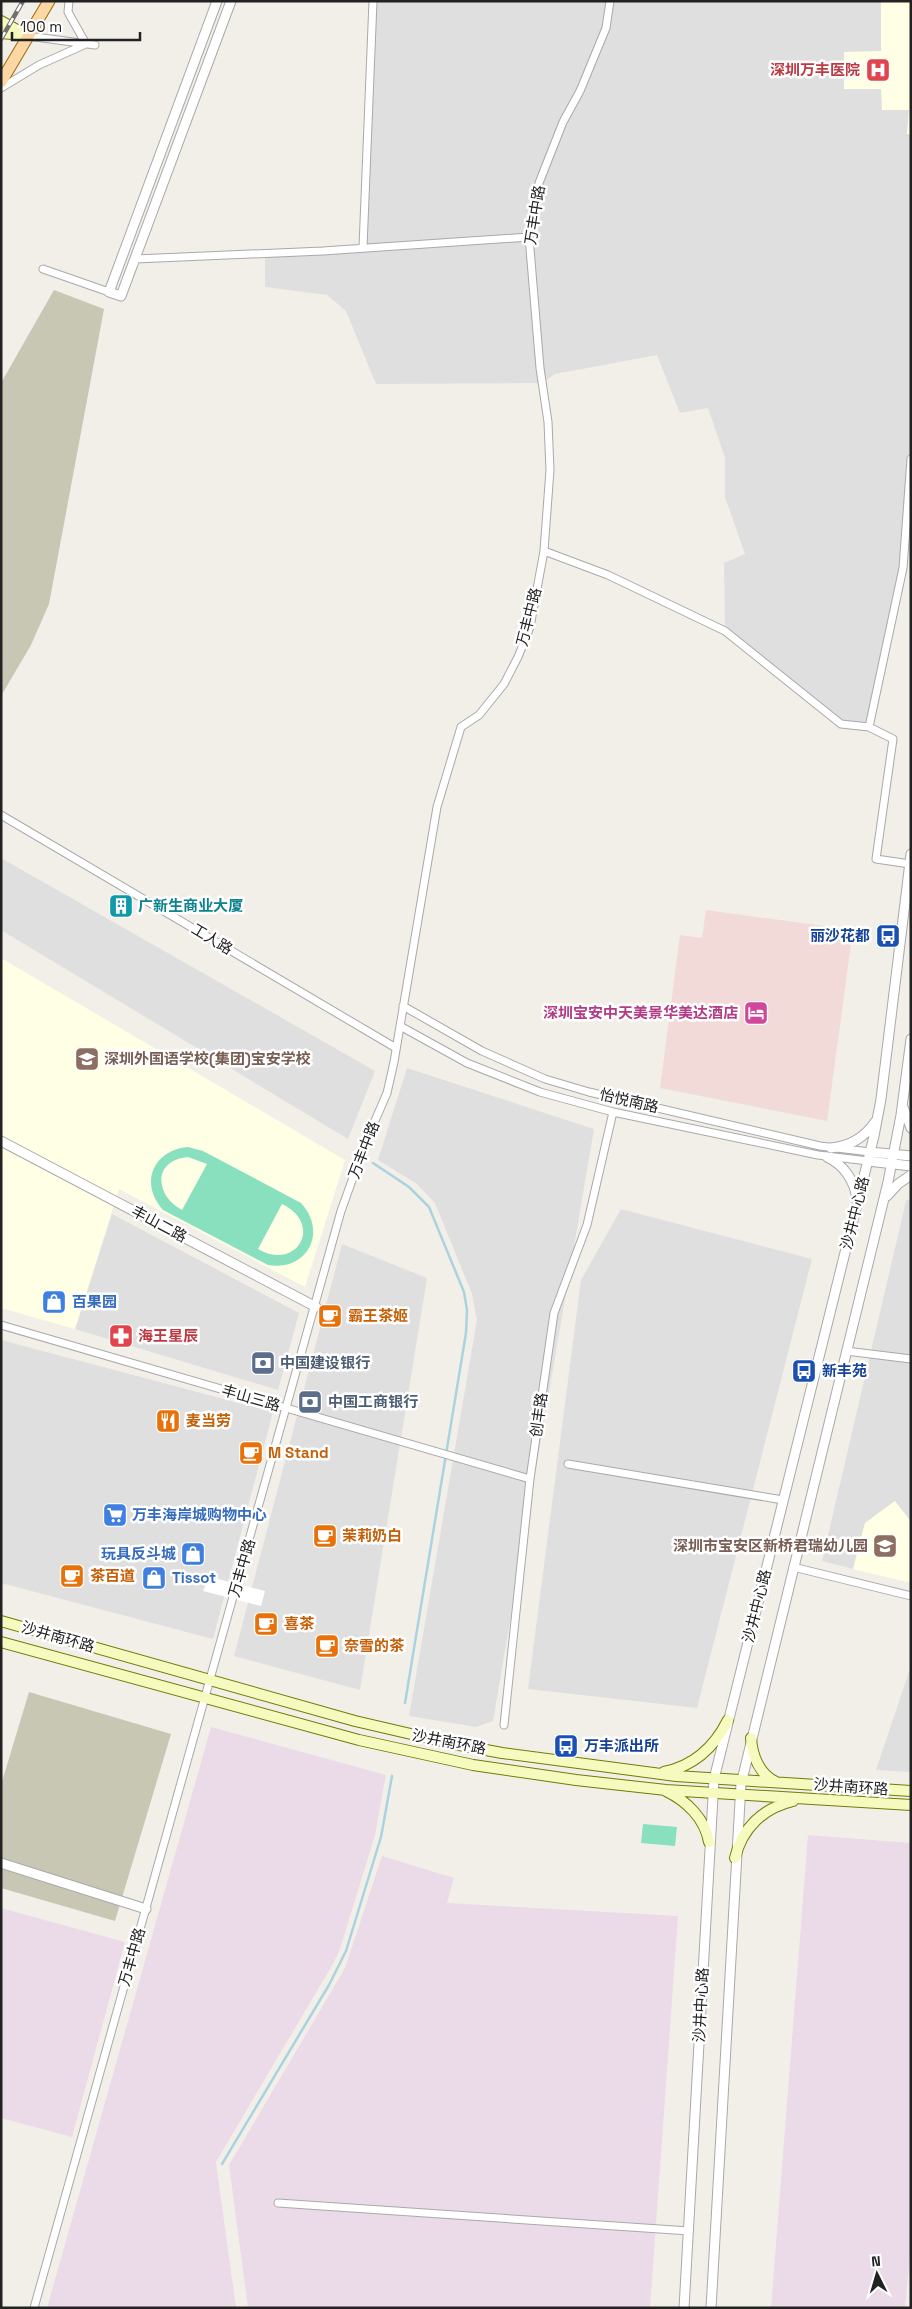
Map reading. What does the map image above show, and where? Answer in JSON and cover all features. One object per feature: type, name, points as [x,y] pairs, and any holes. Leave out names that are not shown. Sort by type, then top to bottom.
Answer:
[{"type":"main road","points":[[1,82],[49,1]]},
{"type":"main road","points":[[1,21],[28,36]]},
{"type":"main road","points":[[1,33],[28,36]]},
{"type":"main road","name":"沙井南环路","points":[[1,1621],[428,1739],[502,1753],[653,1774],[911,1791]]},
{"type":"main road","name":"沙井南环路","points":[[1,1642],[420,1755],[505,1770],[610,1784],[739,1795],[911,1805]]},
{"type":"main road","points":[[653,1774],[681,1768],[701,1756],[716,1741],[728,1720]]},
{"type":"main road","points":[[751,1738],[754,1754],[761,1769],[769,1778],[779,1783]]},
{"type":"main road","points":[[610,1784],[618,1782],[620,1778],[620,1773],[613,1769]]},
{"type":"main road","points":[[663,1789],[691,1808],[704,1827],[709,1842]]},
{"type":"main road","points":[[735,1858],[741,1840],[758,1817],[776,1806],[804,1798]]},
{"type":"street","points":[[69,1],[68,12],[86,44]]},
{"type":"street","points":[[109,292],[217,1]]},
{"type":"street","points":[[43,269],[121,296],[231,1]]},
{"type":"street","points":[[363,247],[373,1]]},
{"type":"street","name":"万丰中路","points":[[34,2308],[316,1307],[341,1212],[367,1139],[387,1093],[437,807],[458,734],[461,727],[489,704],[504,684],[518,658],[530,627],[544,551],[550,470],[548,422],[540,368],[529,237],[539,183],[563,122],[580,92],[606,28],[610,1]]},
{"type":"street","points":[[28,36],[94,45]]},
{"type":"street","points":[[1,88],[39,65],[86,44]]},
{"type":"street","points":[[135,259],[529,237]]},
{"type":"street","points":[[869,726],[903,568],[911,459]]},
{"type":"street","points":[[544,551],[608,575],[725,631],[841,724],[869,726],[893,739],[876,859],[910,859]]},
{"type":"street","name":"工人路","points":[[1,815],[396,1048]]},
{"type":"street","name":"沙井中心路","points":[[684,2308],[714,1779],[878,1117],[910,859]]},
{"type":"street","name":"怡悦南路","points":[[403,1006],[482,1051],[545,1079],[589,1092],[869,1157]]},
{"type":"street","name":"怡悦南路","points":[[400,1026],[467,1063],[540,1092],[614,1112],[827,1157],[869,1157]]},
{"type":"street","name":"沙井中心路","points":[[711,2308],[735,1858],[741,1781],[883,1203],[893,1159],[911,1039]]},
{"type":"street","points":[[903,1099],[906,1117],[911,1128]]},
{"type":"street","name":"创丰路","points":[[504,1726],[530,1479],[554,1313],[587,1225],[614,1112]]},
{"type":"street","points":[[831,1148],[843,1146],[858,1139],[872,1127],[878,1117]]},
{"type":"street","name":"丰山二路","points":[[1,1141],[316,1307]]},
{"type":"street","points":[[869,1157],[893,1159],[911,1156]]},
{"type":"street","points":[[827,1157],[840,1165],[847,1174],[854,1188],[857,1204]]},
{"type":"street","points":[[893,1159],[911,1166]]},
{"type":"street","points":[[883,1203],[893,1189],[911,1175]]},
{"type":"street","name":"丰山三路","points":[[1,1325],[530,1479]]},
{"type":"street","points":[[846,1351],[911,1359]]},
{"type":"street","points":[[568,1464],[783,1500]]},
{"type":"street","points":[[793,1567],[911,1596]]},
{"type":"street","points":[[1,1863],[146,1909]]},
{"type":"street","points":[[278,2202],[689,2231]]},
{"type":"shaded area","points":[[373,1],[881,1],[881,51],[845,89],[881,89],[909,110],[907,134],[911,135],[911,459],[903,568],[869,727],[841,724],[725,631],[724,563],[745,554],[725,497],[725,458],[708,408],[680,413],[657,355],[555,374],[542,383],[376,384],[346,311],[327,295],[265,287],[265,253],[363,247]]},
{"type":"shaded area","name":"深圳万丰医院","points":[[881,1],[911,1],[911,135],[907,134],[909,110],[882,110],[881,89],[844,89],[844,52],[881,51]]},
{"type":"shaded area","points":[[54,290],[104,309],[49,604],[31,645],[1,696],[1,383]]},
{"type":"shaded area","points":[[1,858],[375,1071],[348,1139],[1,930]]},
{"type":"shaded area","name":"深圳宝安中天美景华美达酒店","points":[[706,910],[853,930],[827,1121],[660,1088],[680,935],[702,938]]},
{"type":"shaded area","name":"深圳外国语学校(集团)宝安学校","points":[[1,958],[345,1160],[305,1287],[119,1189],[75,1329],[1,1308]]},
{"type":"shaded area","points":[[407,1068],[594,1129],[493,1721],[476,1727],[409,1716],[477,1320],[472,1294],[435,1203],[417,1184],[378,1160]]},
{"type":"shaded area","points":[[911,1198],[911,1522],[895,1501],[865,1523],[853,1569],[822,1561],[906,1201]]},
{"type":"shaded area","name":"新丰苑","points":[[621,1209],[812,1259],[697,1708],[528,1689],[581,1280]]},
{"type":"shaded area","points":[[112,1214],[299,1313],[278,1390],[75,1329]]},
{"type":"shaded area","points":[[342,1244],[427,1278],[360,1690],[234,1656]]},
{"type":"shaded area","name":"万丰海岸城购物中心","points":[[1,1340],[273,1412],[213,1639],[1,1583]]},
{"type":"shaded area","name":"深圳市宝安区新桥君瑞幼儿园","points":[[895,1501],[911,1522],[911,1583],[853,1569],[865,1523]]},
{"type":"shaded area","points":[[911,1666],[911,1772],[876,1770]]},
{"type":"shaded area","points":[[29,1692],[171,1734],[115,1921],[1,1888],[1,1785]]},
{"type":"shaded area","points":[[211,1727],[386,1775],[375,1835],[340,1949],[334,1962],[216,2162],[236,2308],[47,2308]]},
{"type":"shaded area","points":[[808,1835],[911,1843],[911,2246],[905,2308],[771,2308]]},
{"type":"shaded area","points":[[382,1856],[454,1878],[447,1903],[678,1916],[650,2308],[248,2308],[229,2165],[345,1968]]},
{"type":"shaded area","points":[[1,1908],[125,1942],[72,2137],[1,2118]]},
{"type":"green space","points":[[188,1147],[203,1151],[301,1203],[309,1214],[313,1226],[313,1237],[309,1248],[303,1256],[282,1266],[268,1265],[163,1210],[152,1190],[151,1179],[158,1161],[166,1154]],"holes":[[[188,1157],[207,1164],[182,1210],[166,1196],[161,1179],[163,1171],[168,1164]],[[282,1204],[295,1213],[301,1223],[303,1233],[300,1243],[294,1250],[284,1254],[272,1254],[258,1249]]]},
{"type":"green space","points":[[643,1824],[677,1827],[675,1846],[641,1843]]},
{"type":"pier","points":[[210,1577],[265,1591],[261,1606],[203,1591]]},
{"type":"waterway","points":[[373,1163],[409,1187],[429,1207],[464,1292],[467,1310],[466,1333],[405,1703]]},
{"type":"waterway","points":[[222,2164],[329,1985],[346,1951],[381,1837],[392,1776]]},
{"type":"railway","points":[[1,39],[23,1]]},
{"type":"place","name":"深圳万丰医院","points":[[878,70]]},
{"type":"place","name":"广新生商业大厦","points":[[121,906]]},
{"type":"place","name":"丽沙花都","points":[[888,936]]},
{"type":"place","name":"深圳宝安中天美景华美达酒店","points":[[756,1013]]},
{"type":"place","name":"深圳外国语学校(集团)宝安学校","points":[[87,1059]]},
{"type":"place","name":"百果园","points":[[54,1302]]},
{"type":"place","name":"霸王茶姬","points":[[330,1316]]},
{"type":"place","name":"海王星辰","points":[[121,1336]]},
{"type":"place","name":"中国建设银行","points":[[263,1363]]},
{"type":"place","name":"新丰苑","points":[[804,1371]]},
{"type":"place","name":"中国工商银行","points":[[310,1402]]},
{"type":"place","name":"麦当劳","points":[[168,1421]]},
{"type":"place","name":"M Stand","points":[[251,1453]]},
{"type":"place","name":"万丰海岸城购物中心","points":[[115,1515]]},
{"type":"place","name":"茉莉奶白","points":[[325,1536]]},
{"type":"place","name":"深圳市宝安区新桥君瑞幼儿园","points":[[885,1546]]},
{"type":"place","name":"玩具反斗城","points":[[193,1554]]},
{"type":"place","name":"茶百道","points":[[72,1576]]},
{"type":"place","name":"Tissot","points":[[154,1578]]},
{"type":"place","name":"喜茶","points":[[266,1624]]},
{"type":"place","name":"奈雪的茶","points":[[327,1646]]},
{"type":"place","name":"万丰派出所","points":[[566,1746]]}]
